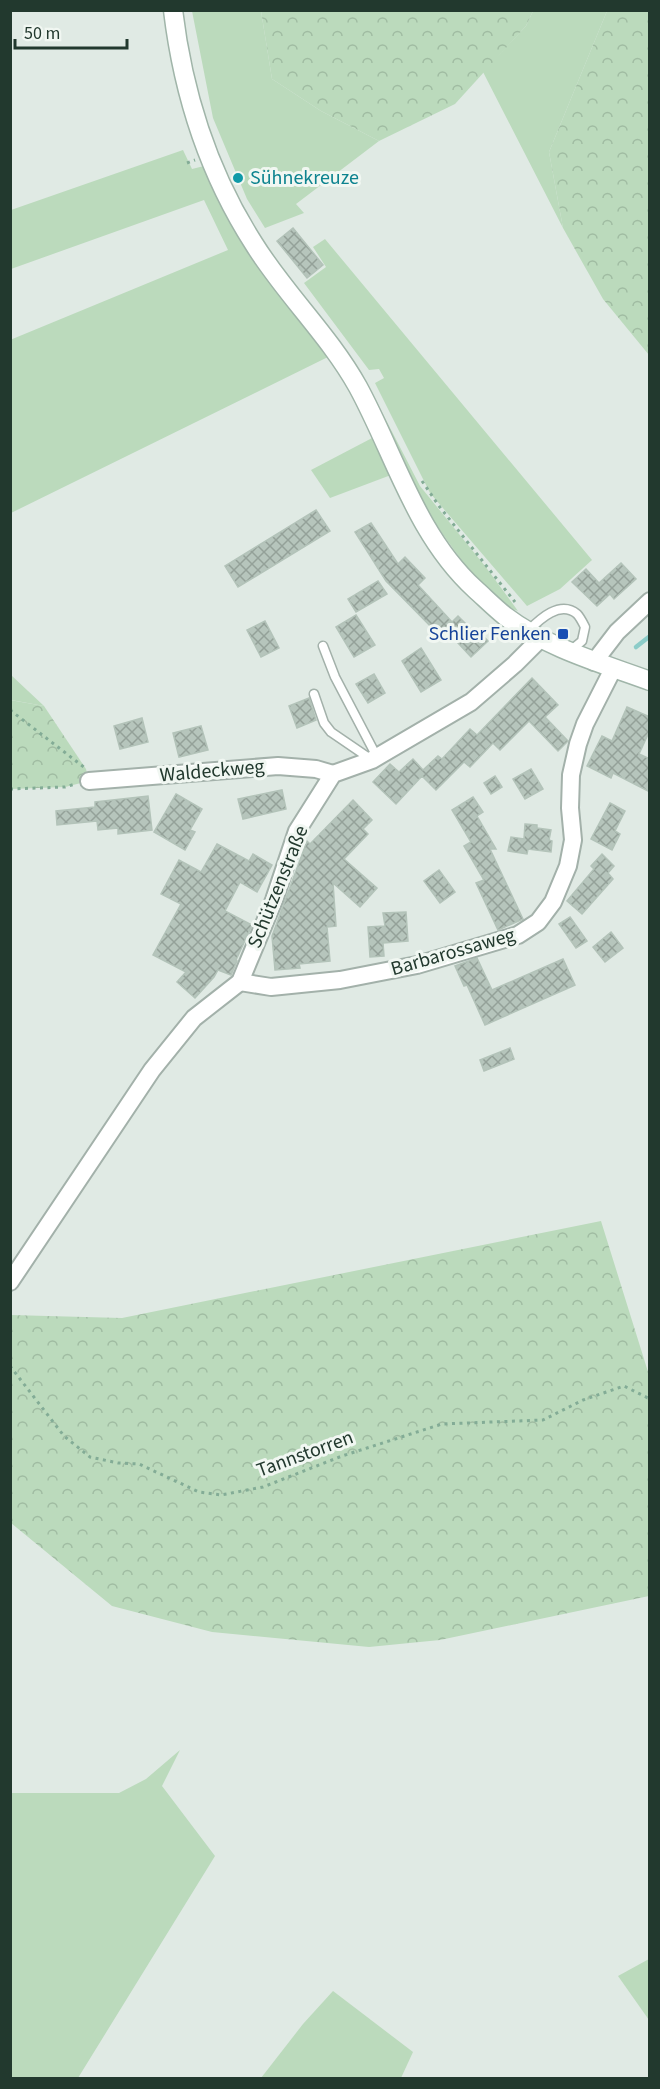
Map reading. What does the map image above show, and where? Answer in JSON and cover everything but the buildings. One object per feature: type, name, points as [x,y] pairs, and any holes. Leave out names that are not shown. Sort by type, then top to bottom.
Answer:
[{"type":"main road","points":[[173,10],[190,98],[207,154],[226,194],[254,244],[352,377],[378,427],[397,472],[446,557],[481,595],[506,617],[535,634],[594,662],[650,681]]},
{"type":"street","points":[[594,662],[617,632],[650,601]]},
{"type":"street","points":[[333,774],[375,759],[471,702],[515,664],[535,634]]},
{"type":"street","name":"Barbarossaweg","points":[[240,982],[271,987],[340,980],[417,965],[518,935],[538,922],[553,902],[568,866],[573,840],[570,808],[572,775],[578,744],[585,724],[614,669]]},
{"type":"street","name":"Waldeckweg","points":[[89,781],[278,766],[316,769],[333,774]]},
{"type":"street","name":"Schützenstraße","points":[[10,1282],[152,1070],[194,1018],[240,982],[274,900],[297,831],[333,774]]},
{"type":"lane","points":[[535,634],[547,613],[566,609],[577,615],[585,627],[582,641],[570,651]]},
{"type":"lane","points":[[323,646],[335,677],[375,759]]},
{"type":"lane","points":[[314,694],[324,723],[331,732],[375,759]]},
{"type":"path","points":[[10,710],[86,769],[89,781],[65,787],[10,789]]},
{"type":"path","name":"Tannstorren","points":[[10,1366],[64,1436],[90,1456],[118,1463],[139,1464],[199,1492],[220,1496],[263,1487],[342,1456],[442,1424],[543,1420],[583,1400],[624,1386],[648,1398]]},
{"type":"green space","points":[[261,10],[533,11],[526,26],[455,104],[379,141],[321,111],[272,79]]},
{"type":"green space","points":[[192,11],[261,11],[272,79],[321,111],[379,141],[296,204],[304,213],[265,228],[247,199],[213,118]]},
{"type":"green space","points":[[533,11],[607,11],[549,152],[563,228],[483,72],[526,26]]},
{"type":"green space","points":[[607,11],[649,11],[649,355],[603,299],[563,228],[549,152]]},
{"type":"green space","points":[[183,150],[192,169],[204,166],[231,223],[330,356],[11,513],[10,340],[228,250],[204,200],[11,269],[11,210]]},
{"type":"green space","points":[[325,239],[592,560],[560,589],[527,606],[430,493],[375,383],[384,378],[379,369],[369,370],[304,283],[326,267],[313,247]]},
{"type":"green space","points":[[369,387],[420,486],[518,611],[504,606],[472,575],[427,512],[368,392]]},
{"type":"green space","points":[[374,437],[391,475],[330,498],[311,470]]},
{"type":"green space","points":[[11,675],[44,706],[11,700]]},
{"type":"green space","points":[[10,700],[44,706],[86,769],[89,781],[65,787],[11,789]]},
{"type":"green space","points":[[601,1221],[649,1375],[649,1596],[440,1640],[369,1647],[212,1632],[112,1606],[11,1523],[11,1315],[122,1318]]},
{"type":"green space","points":[[180,1750],[162,1786],[215,1856],[78,2078],[11,2078],[11,1793],[119,1793],[146,1779]]},
{"type":"green space","points":[[649,1959],[649,2020],[618,1976]]},
{"type":"green space","points":[[333,1991],[413,2052],[401,2078],[261,2078],[303,2024]]},
{"type":"waterway","points":[[636,647],[650,636]]},
{"type":"place","name":"Sühnekreuze","points":[[238,178]]},
{"type":"place","name":"Schlier Fenken","points":[[563,634]]}]
